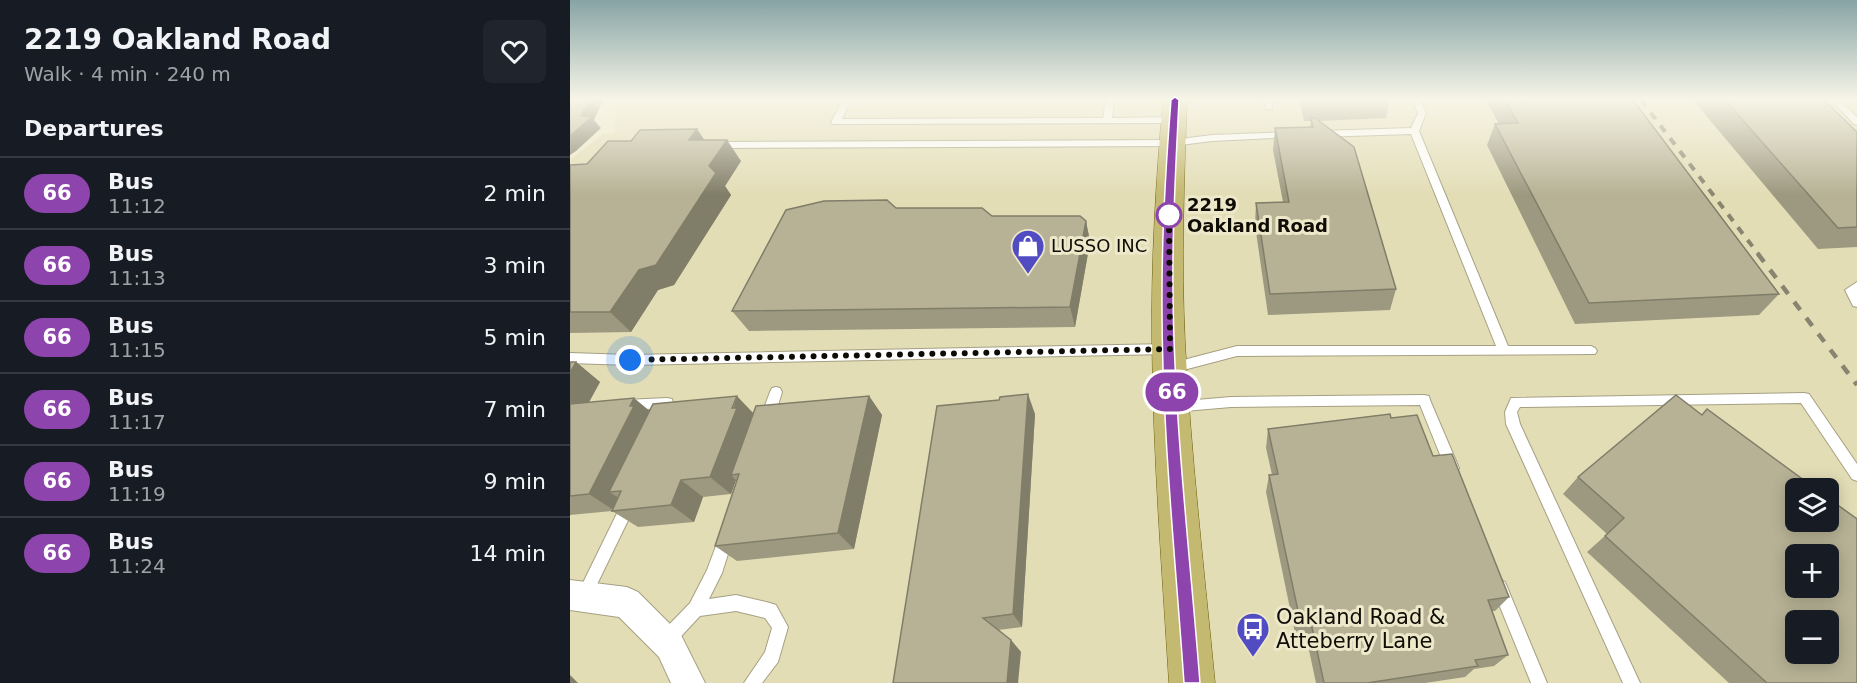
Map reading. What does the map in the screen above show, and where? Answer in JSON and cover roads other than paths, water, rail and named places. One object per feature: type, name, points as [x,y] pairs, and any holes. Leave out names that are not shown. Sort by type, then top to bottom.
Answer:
[{"type":"main road","points":[[1174,132],[1167,293],[1172,406],[1192,683]]},
{"type":"street","points":[[577,596],[627,603],[666,641],[688,683]]},
{"type":"lane","points":[[700,146],[968,132]]},
{"type":"lane","points":[[1198,132],[1212,138],[1301,135]]},
{"type":"lane","points":[[1312,134],[1384,132]]},
{"type":"lane","points":[[1414,132],[1504,351]]},
{"type":"lane","points":[[1857,286],[1851,290],[1857,303]]},
{"type":"lane","points":[[570,358],[1170,359],[1237,351],[1591,351]]},
{"type":"lane","points":[[761,437],[777,392]]},
{"type":"lane","points":[[1632,683],[1513,424],[1511,412],[1516,402],[1804,398],[1857,475]]},
{"type":"lane","points":[[1172,406],[1231,402],[1424,400],[1455,476]]},
{"type":"lane","points":[[612,405],[676,403],[671,414]]},
{"type":"lane","points":[[577,596],[633,496]]},
{"type":"lane","points":[[666,641],[696,609],[714,573],[734,516]]},
{"type":"lane","points":[[1495,574],[1539,683]]},
{"type":"lane","points":[[696,609],[735,603],[770,611],[780,627],[772,656],[752,683]]},
{"type":"railway","points":[[1665,132],[1759,255]]},
{"type":"railway","points":[[1758,254],[1857,385]]},
{"type":"place","name":"2219 Oakland Road","points":[[1169,215]]},
{"type":"place","name":"LUSSO INC","points":[[1028,275]]},
{"type":"place","name":"Oakland Road & Atteberry Lane","points":[[1253,658]]}]
